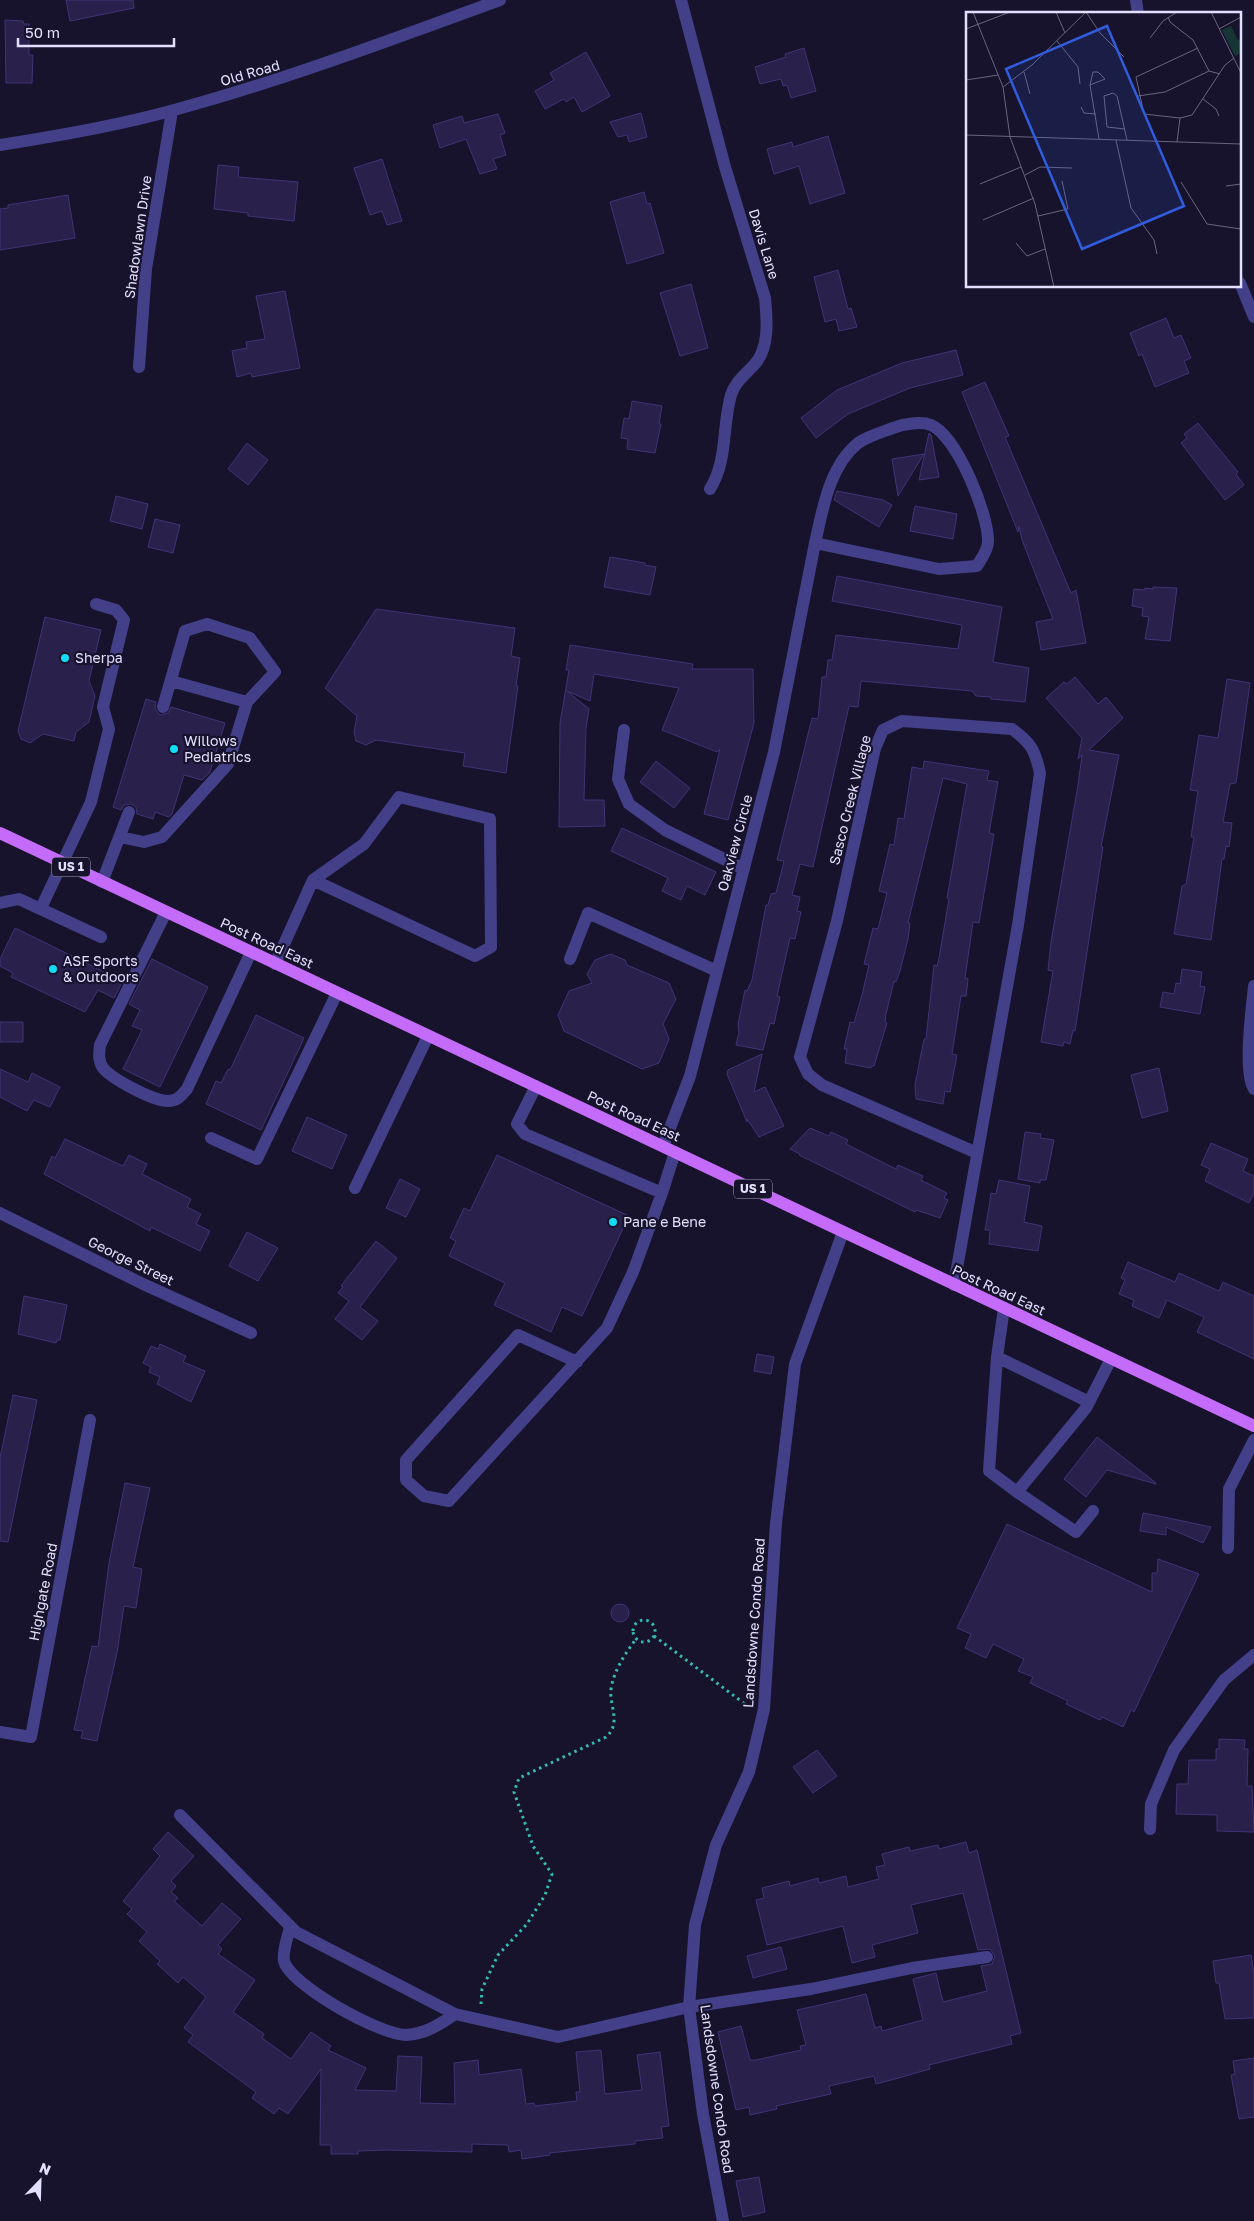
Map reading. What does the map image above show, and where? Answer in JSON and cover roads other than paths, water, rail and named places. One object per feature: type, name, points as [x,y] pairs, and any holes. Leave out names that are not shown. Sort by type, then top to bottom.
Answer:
[{"type":"main road","name":"Post Road East","points":[[0,833],[1254,1426]]},
{"type":"street","name":"Old Road","points":[[0,145],[60,135],[172,111],[287,77],[500,0]]},
{"type":"street","name":"Davis Lane","points":[[681,0],[735,203],[765,298],[767,319],[762,352],[756,363],[740,378],[731,395],[720,470],[710,489]]},
{"type":"street","name":"Shadowlawn Drive","points":[[139,367],[146,269],[172,111]]},
{"type":"street","points":[[1242,288],[1254,317]]},
{"type":"street","name":"Oakview Circle","points":[[663,1146],[690,1076],[744,869],[774,752],[815,543],[824,500],[840,463],[859,442],[903,424],[930,425],[948,439],[963,462],[987,529],[988,544],[977,566],[939,569],[815,543]]},
{"type":"street","points":[[41,908],[91,802],[109,729],[104,708],[124,620],[116,610],[96,604]]},
{"type":"street","points":[[120,837],[144,842],[162,837],[228,764],[247,702],[275,672],[250,638],[207,624],[185,631],[163,707]]},
{"type":"street","points":[[171,681],[247,702]]},
{"type":"street","name":"Sasco Creek Village","points":[[954,1285],[1018,925],[1040,773],[1035,753],[1026,740],[1012,729],[902,721],[883,730],[875,748],[837,920],[800,1057],[808,1074],[822,1085],[977,1152]]},
{"type":"street","points":[[624,730],[618,779],[629,804],[665,830],[744,869]]},
{"type":"street","points":[[275,964],[313,880],[364,844],[399,797],[490,819],[491,947],[476,956],[313,880]]},
{"type":"street","points":[[102,882],[129,812]]},
{"type":"street","points":[[0,903],[19,900],[41,908],[100,937]]},
{"type":"street","points":[[166,912],[100,1045],[99,1058],[103,1067],[132,1087],[157,1099],[168,1101],[178,1099],[186,1089],[251,952]]},
{"type":"street","points":[[570,959],[588,913],[717,971]]},
{"type":"street","points":[[1254,986],[1249,1054],[1250,1083],[1254,1089]]},
{"type":"street","points":[[211,1138],[257,1159],[337,993]]},
{"type":"street","points":[[356,1188],[428,1036]]},
{"type":"street","points":[[536,1086],[517,1124],[526,1134],[662,1193]]},
{"type":"street","points":[[576,1362],[518,1335],[406,1460],[406,1480],[424,1496],[449,1501],[576,1362],[607,1328],[633,1272],[675,1152]]},
{"type":"street","name":"George Street","points":[[0,1213],[142,1284],[251,1333]]},
{"type":"street","name":"Landsdowne Condo Road","points":[[723,2221],[703,2114],[689,2007],[694,1925],[716,1845],[749,1772],[764,1709],[776,1523],[795,1364],[843,1232]]},
{"type":"street","points":[[1004,1308],[997,1357],[989,1471],[1076,1532],[1093,1511]]},
{"type":"street","points":[[997,1357],[1089,1402]]},
{"type":"street","points":[[1017,1492],[1089,1402],[1112,1359]]},
{"type":"street","name":"Highgate Road","points":[[0,1732],[31,1737],[90,1420]]},
{"type":"street","points":[[1228,1548],[1229,1489],[1254,1440]]},
{"type":"street","points":[[1150,1829],[1151,1804],[1174,1750],[1224,1680],[1254,1654]]},
{"type":"street","points":[[180,1815],[296,1932],[455,2014],[558,2037],[689,2007],[811,1989],[912,1968],[987,1957]]},
{"type":"street","points":[[290,1927],[283,1959],[289,1973],[317,1994],[381,2030],[405,2035],[417,2033],[430,2030],[455,2014]]},
{"type":"place","name":"Sherpa","points":[[65,658]]},
{"type":"place","name":"Willows Pediatrics","points":[[174,749]]},
{"type":"place","name":"ASF Sports & Outdoors","points":[[53,969]]},
{"type":"place","name":"Pane e Bene","points":[[613,1222]]}]
